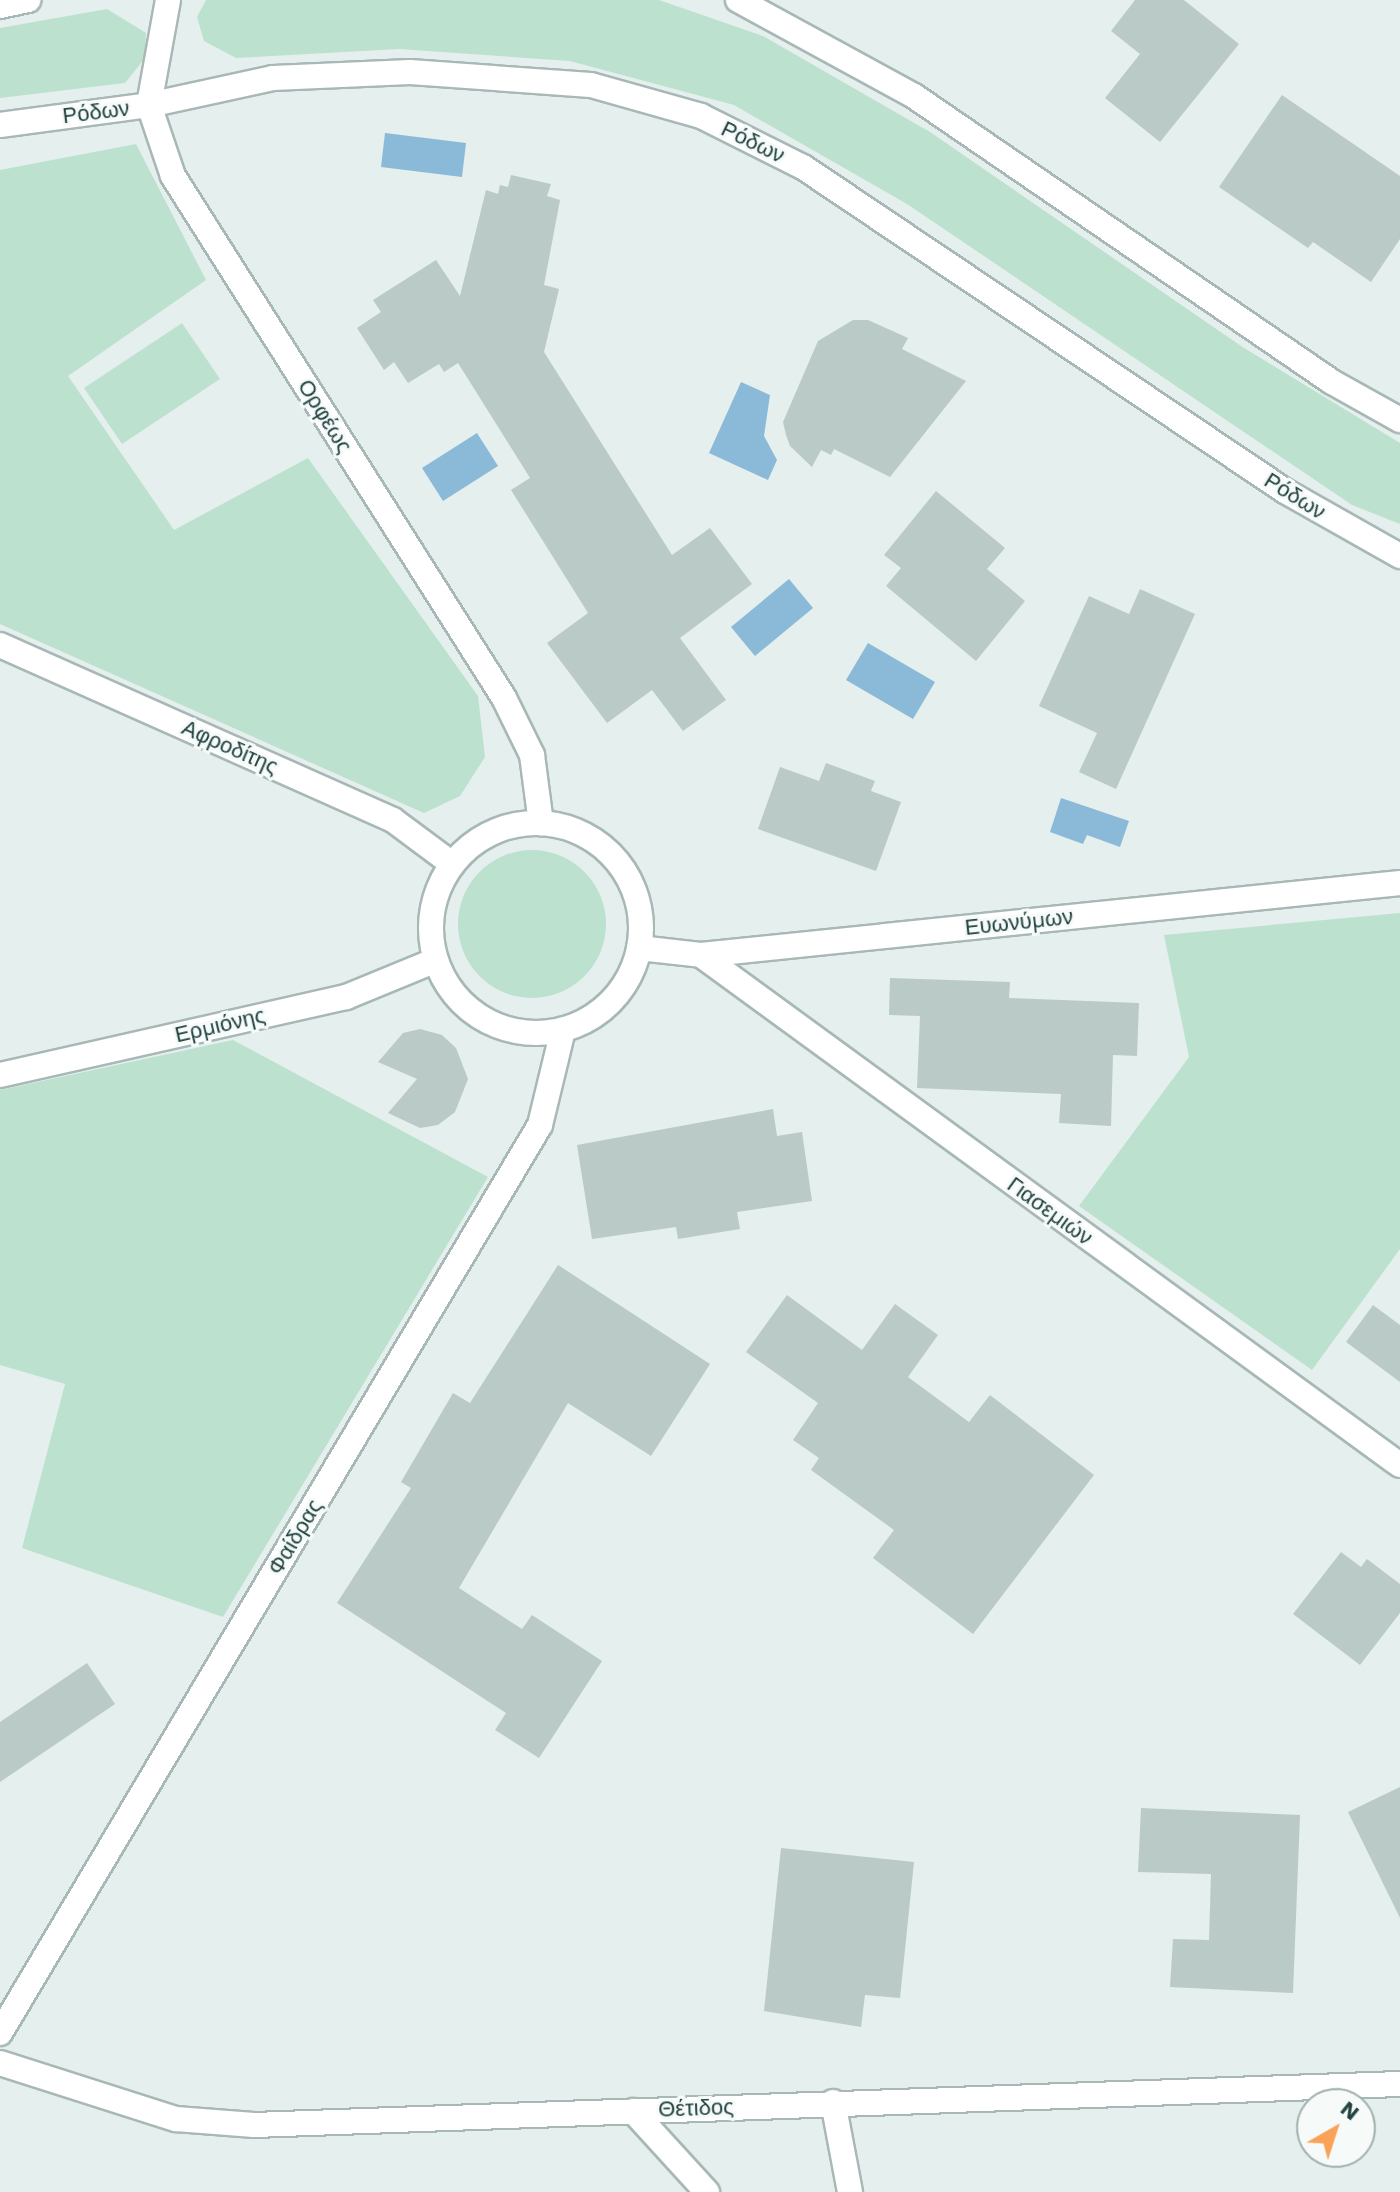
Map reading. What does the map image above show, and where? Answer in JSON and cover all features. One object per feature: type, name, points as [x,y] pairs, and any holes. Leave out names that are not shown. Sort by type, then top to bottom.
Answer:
[{"type":"street","points":[[0,6],[28,0]]},
{"type":"street","name":"Ορφέως","points":[[168,0],[149,105],[173,176],[504,698],[532,755],[541,823]]},
{"type":"street","points":[[738,0],[914,96],[1332,382],[1400,420]]},
{"type":"street","name":"Ρόδων","points":[[0,125],[149,105],[273,78],[410,72],[591,85],[701,116],[803,167],[1285,491],[1400,556]]},
{"type":"street","name":"Αφροδίτης","points":[[0,645],[393,820],[452,864]]},
{"type":"street","points":[[541,823],[570,829],[597,842],[618,863],[641,917],[639,948],[618,995],[593,1017],[563,1030],[531,1033],[500,1027],[472,1012],[450,989],[436,960],[430,927],[436,893],[452,864],[491,833],[541,823]]},
{"type":"street","name":"Ευωνύμων","points":[[639,948],[701,955],[1400,883]]},
{"type":"street","name":"Γιασεμιών","points":[[701,955],[1400,1465]]},
{"type":"street","name":"Ερμιόνης","points":[[0,1075],[346,997],[436,960]]},
{"type":"street","name":"Φαίδρας","points":[[0,2033],[540,1125],[563,1030]]},
{"type":"street","name":"Θέτιδος","points":[[0,2063],[176,2119],[254,2125],[1400,2084]]},
{"type":"street","points":[[833,2102],[850,2192]]},
{"type":"street","points":[[633,2111],[707,2192]]},
{"type":"green space","points":[[206,0],[659,0],[763,36],[930,132],[1241,346],[1400,443],[1400,524],[1352,505],[907,204],[734,105],[570,61],[399,49],[236,58],[204,41],[197,17]]},
{"type":"green space","points":[[107,9],[146,33],[145,58],[125,83],[0,98],[0,28]]},
{"type":"green space","points":[[136,144],[206,280],[68,376],[174,530],[308,458],[478,696],[485,757],[460,796],[424,813],[0,624],[0,170]]},
{"type":"green space","points":[[182,323],[220,379],[122,444],[84,388]]},
{"type":"green space","points":[[532,850],[560,856],[584,872],[600,896],[606,924],[600,952],[584,976],[560,992],[532,998],[504,992],[480,976],[464,952],[458,924],[464,896],[480,872],[504,856]]},
{"type":"green space","points":[[1400,913],[1400,1249],[1312,1370],[1079,1206],[1189,1057],[1164,935]]},
{"type":"green space","points":[[233,1040],[488,1177],[223,1617],[22,1548],[65,1384],[0,1365],[0,1090]]},
{"type":"water","points":[[385,133],[466,143],[462,177],[381,167]]},
{"type":"water","points":[[741,382],[770,395],[764,436],[777,460],[768,480],[709,453]]},
{"type":"water","points":[[477,433],[498,466],[443,501],[422,468]]},
{"type":"water","points":[[789,579],[813,608],[755,656],[731,627]]},
{"type":"water","points":[[868,643],[935,682],[913,719],[846,680]]},
{"type":"water","points":[[1061,798],[1129,821],[1120,847],[1087,835],[1083,844],[1050,832]]},
{"type":"building","points":[[1135,0],[1184,0],[1239,44],[1160,142],[1105,98],[1140,54],[1111,31]]},
{"type":"building","points":[[1282,95],[1400,176],[1400,239],[1371,282],[1313,242],[1308,248],[1219,187]]},
{"type":"building","points":[[511,175],[551,184],[547,196],[560,200],[544,285],[559,289],[544,352],[672,555],[710,528],[752,584],[680,638],[726,700],[683,731],[652,690],[607,723],[547,643],[588,613],[511,490],[530,478],[458,363],[444,372],[439,364],[408,383],[394,362],[384,370],[357,328],[381,312],[373,300],[436,260],[460,296],[486,190],[498,194],[500,185],[508,187]]},
{"type":"building","points":[[853,320],[868,320],[908,338],[902,349],[966,381],[890,477],[834,449],[831,455],[821,450],[812,467],[790,446],[786,435],[783,422],[818,341]]},
{"type":"building","points":[[936,491],[1005,548],[987,569],[1025,601],[976,661],[886,586],[901,568],[884,555]]},
{"type":"building","points":[[1140,589],[1195,614],[1116,789],[1079,772],[1097,733],[1039,706],[1089,596],[1129,614]]},
{"type":"building","points":[[826,763],[875,781],[871,791],[901,802],[876,871],[758,829],[780,767],[819,781]]},
{"type":"building","points":[[890,978],[1010,982],[1009,998],[1139,1003],[1137,1056],[1113,1055],[1111,1126],[1059,1123],[1061,1094],[917,1088],[920,1016],[889,1015]]},
{"type":"building","points":[[420,1029],[442,1035],[456,1048],[468,1079],[455,1112],[438,1125],[420,1128],[388,1113],[417,1079],[378,1062],[403,1033]]},
{"type":"building","points":[[773,1109],[777,1136],[802,1132],[812,1201],[737,1212],[740,1229],[678,1239],[676,1227],[592,1239],[577,1145]]},
{"type":"building","points":[[558,1265],[710,1364],[651,1456],[568,1403],[459,1588],[522,1629],[532,1615],[602,1661],[539,1758],[495,1730],[506,1713],[337,1603],[411,1488],[401,1482],[453,1393],[470,1403]]},
{"type":"building","points":[[787,1295],[862,1350],[895,1304],[938,1335],[908,1377],[969,1422],[990,1395],[1094,1475],[973,1634],[873,1558],[894,1530],[811,1470],[819,1458],[793,1440],[818,1403],[746,1352]]},
{"type":"building","points":[[1373,1305],[1400,1325],[1400,1382],[1346,1342]]},
{"type":"building","points":[[1341,1552],[1361,1567],[1367,1559],[1400,1584],[1400,1613],[1360,1665],[1293,1614]]},
{"type":"building","points":[[87,1663],[115,1704],[0,1782],[0,1722]]},
{"type":"building","points":[[1400,1787],[1400,1918],[1348,1812]]},
{"type":"building","points":[[1141,1808],[1300,1815],[1293,1993],[1170,1987],[1173,1939],[1209,1940],[1211,1874],[1138,1872]]},
{"type":"building","points":[[781,1848],[914,1862],[900,1998],[865,1995],[861,2027],[764,2011]]}]
